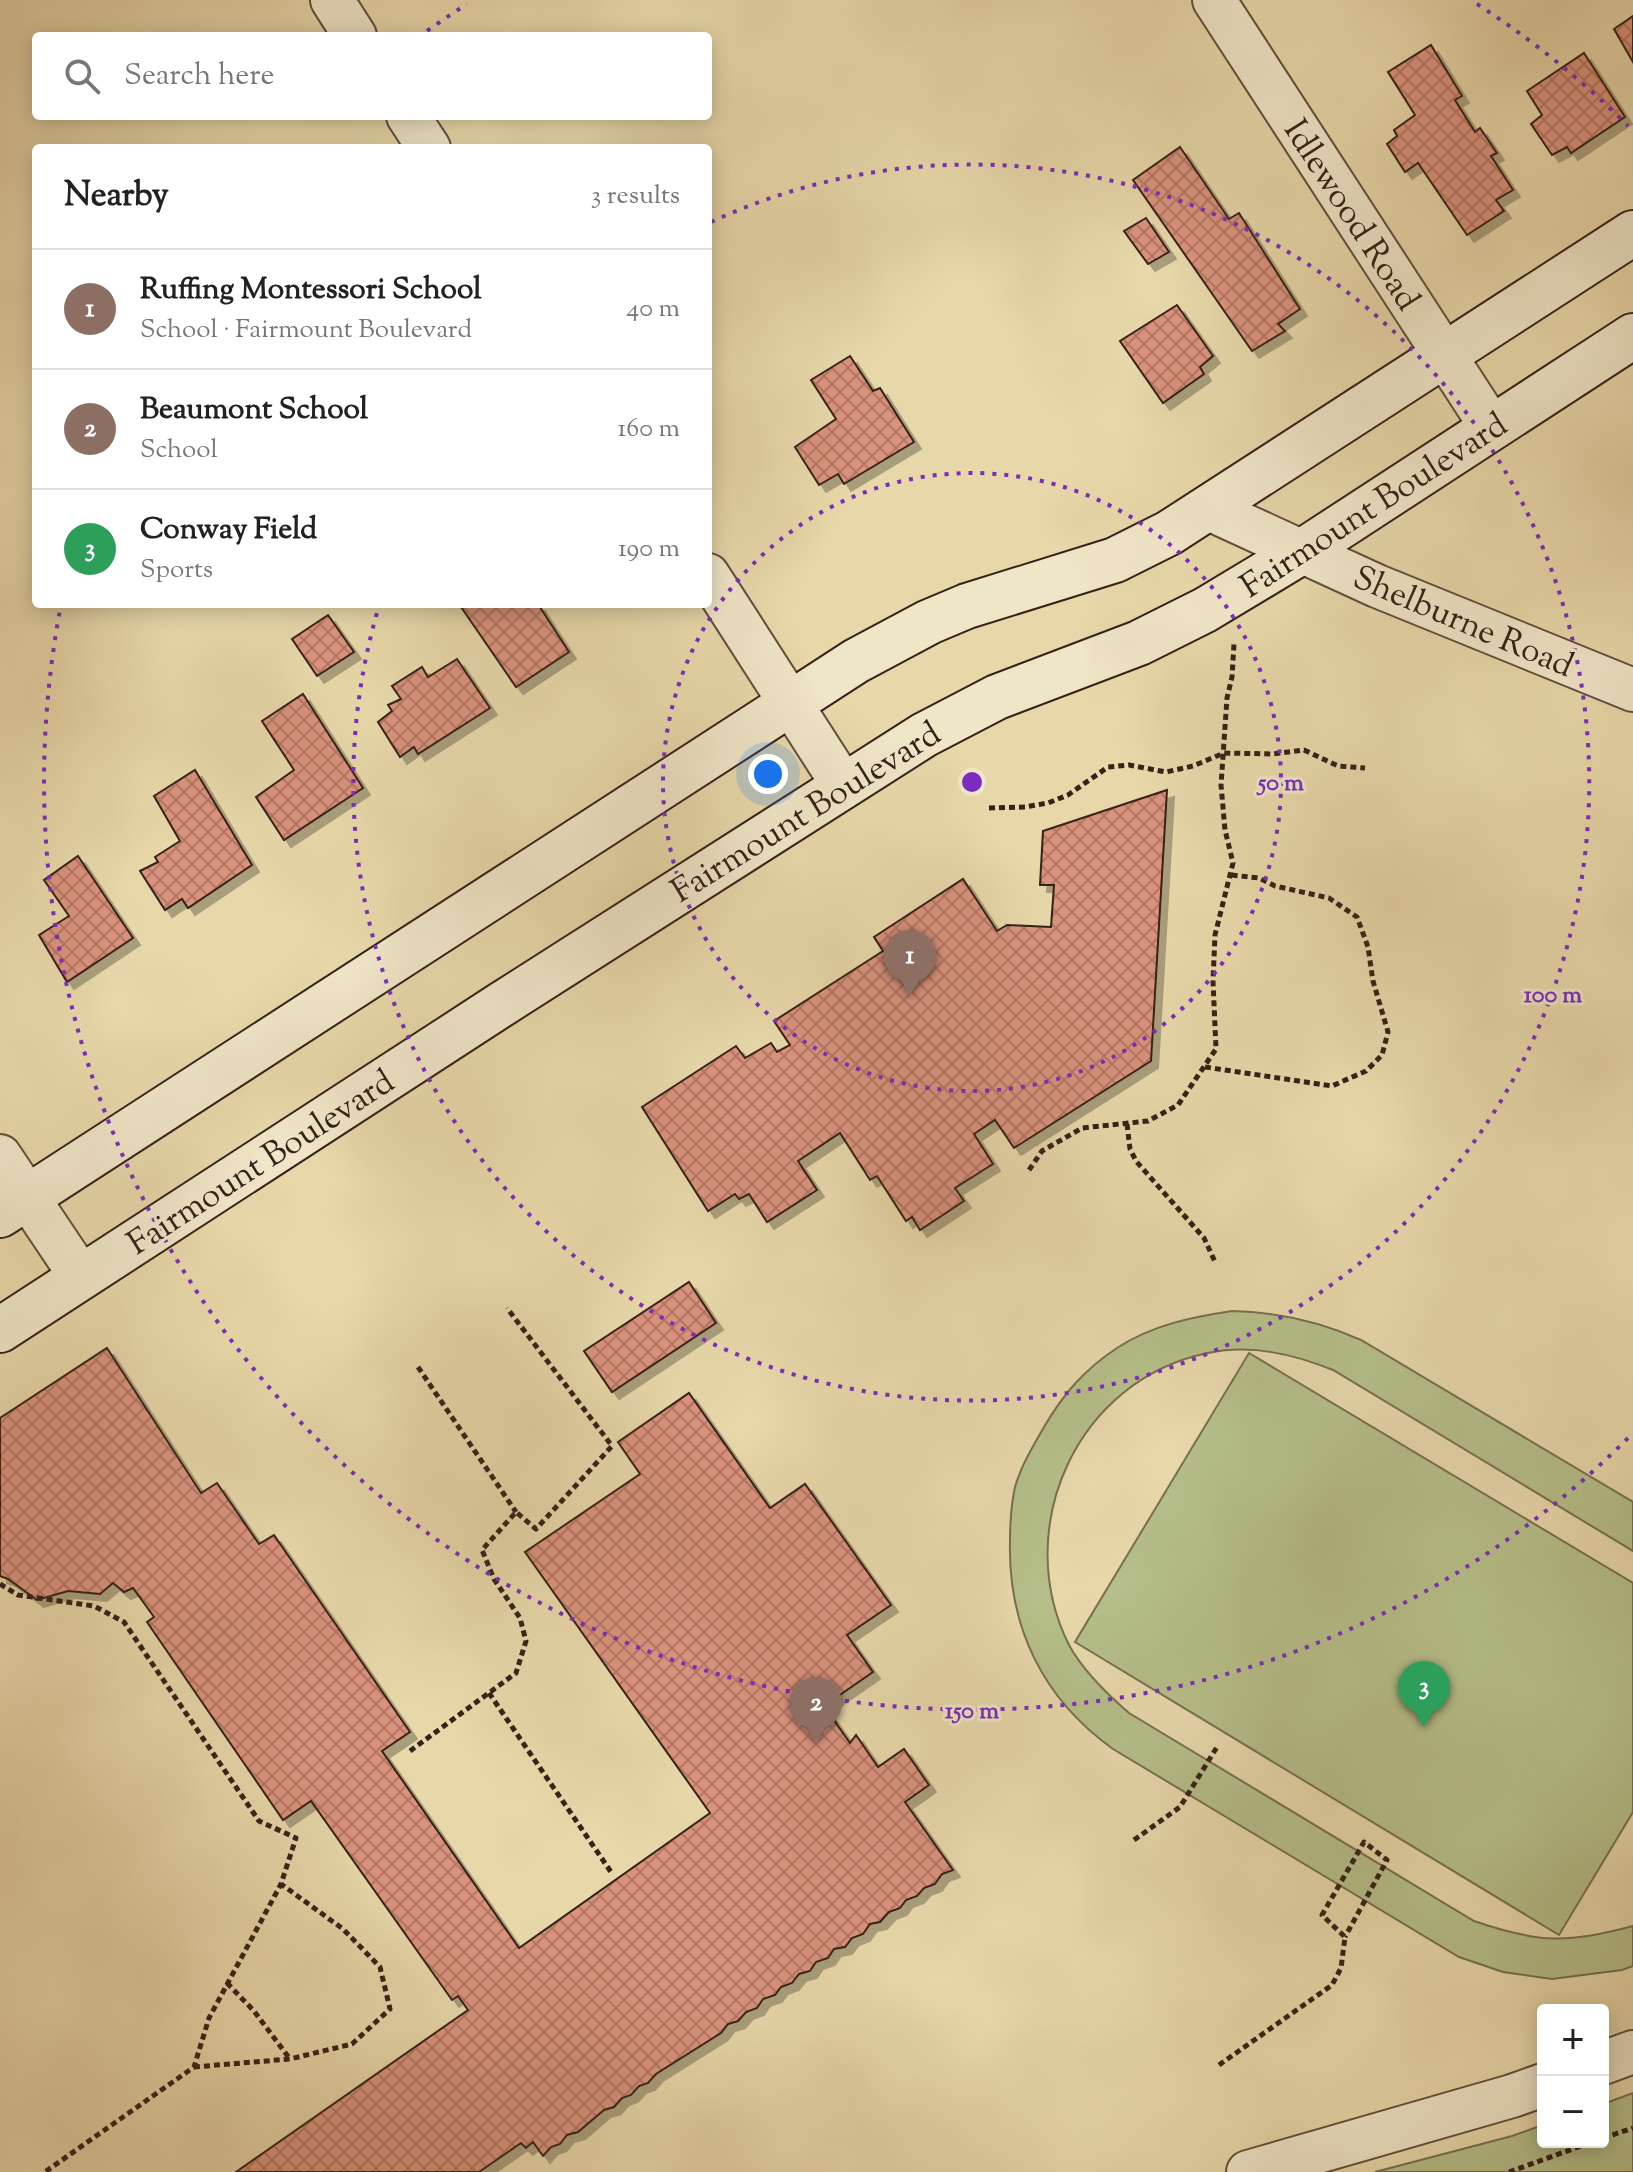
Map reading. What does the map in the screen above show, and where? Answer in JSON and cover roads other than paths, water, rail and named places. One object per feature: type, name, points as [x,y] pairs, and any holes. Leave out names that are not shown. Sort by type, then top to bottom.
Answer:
[{"type":"main road","points":[[14,1206],[856,661],[929,622],[1004,593],[1115,560],[1169,533],[1633,233]]},
{"type":"main road","name":"Fairmount Boulevard","points":[[0,1330],[843,785],[959,715],[1037,680],[1139,643],[1237,592],[1633,336]]},
{"type":"street","points":[[332,0],[352,32]]},
{"type":"street","name":"Idlewood Road","points":[[1214,0],[1492,428]]},
{"type":"street","points":[[411,120],[426,144]]},
{"type":"street","name":"Shelburne Road","points":[[1209,509],[1388,591],[1633,690]]},
{"type":"street","points":[[712,581],[843,785]]},
{"type":"street","points":[[0,1156],[14,1206],[81,1277]]},
{"type":"street","points":[[1609,2061],[1633,2052]]},
{"type":"street","points":[[1248,2172],[1537,2087]]},
{"type":"place","name":"Ruffing Montessori School","points":[[910,996]]},
{"type":"place","name":"Conway Field","points":[[1424,1727]]},
{"type":"place","name":"Beaumont School","points":[[816,1743]]}]
